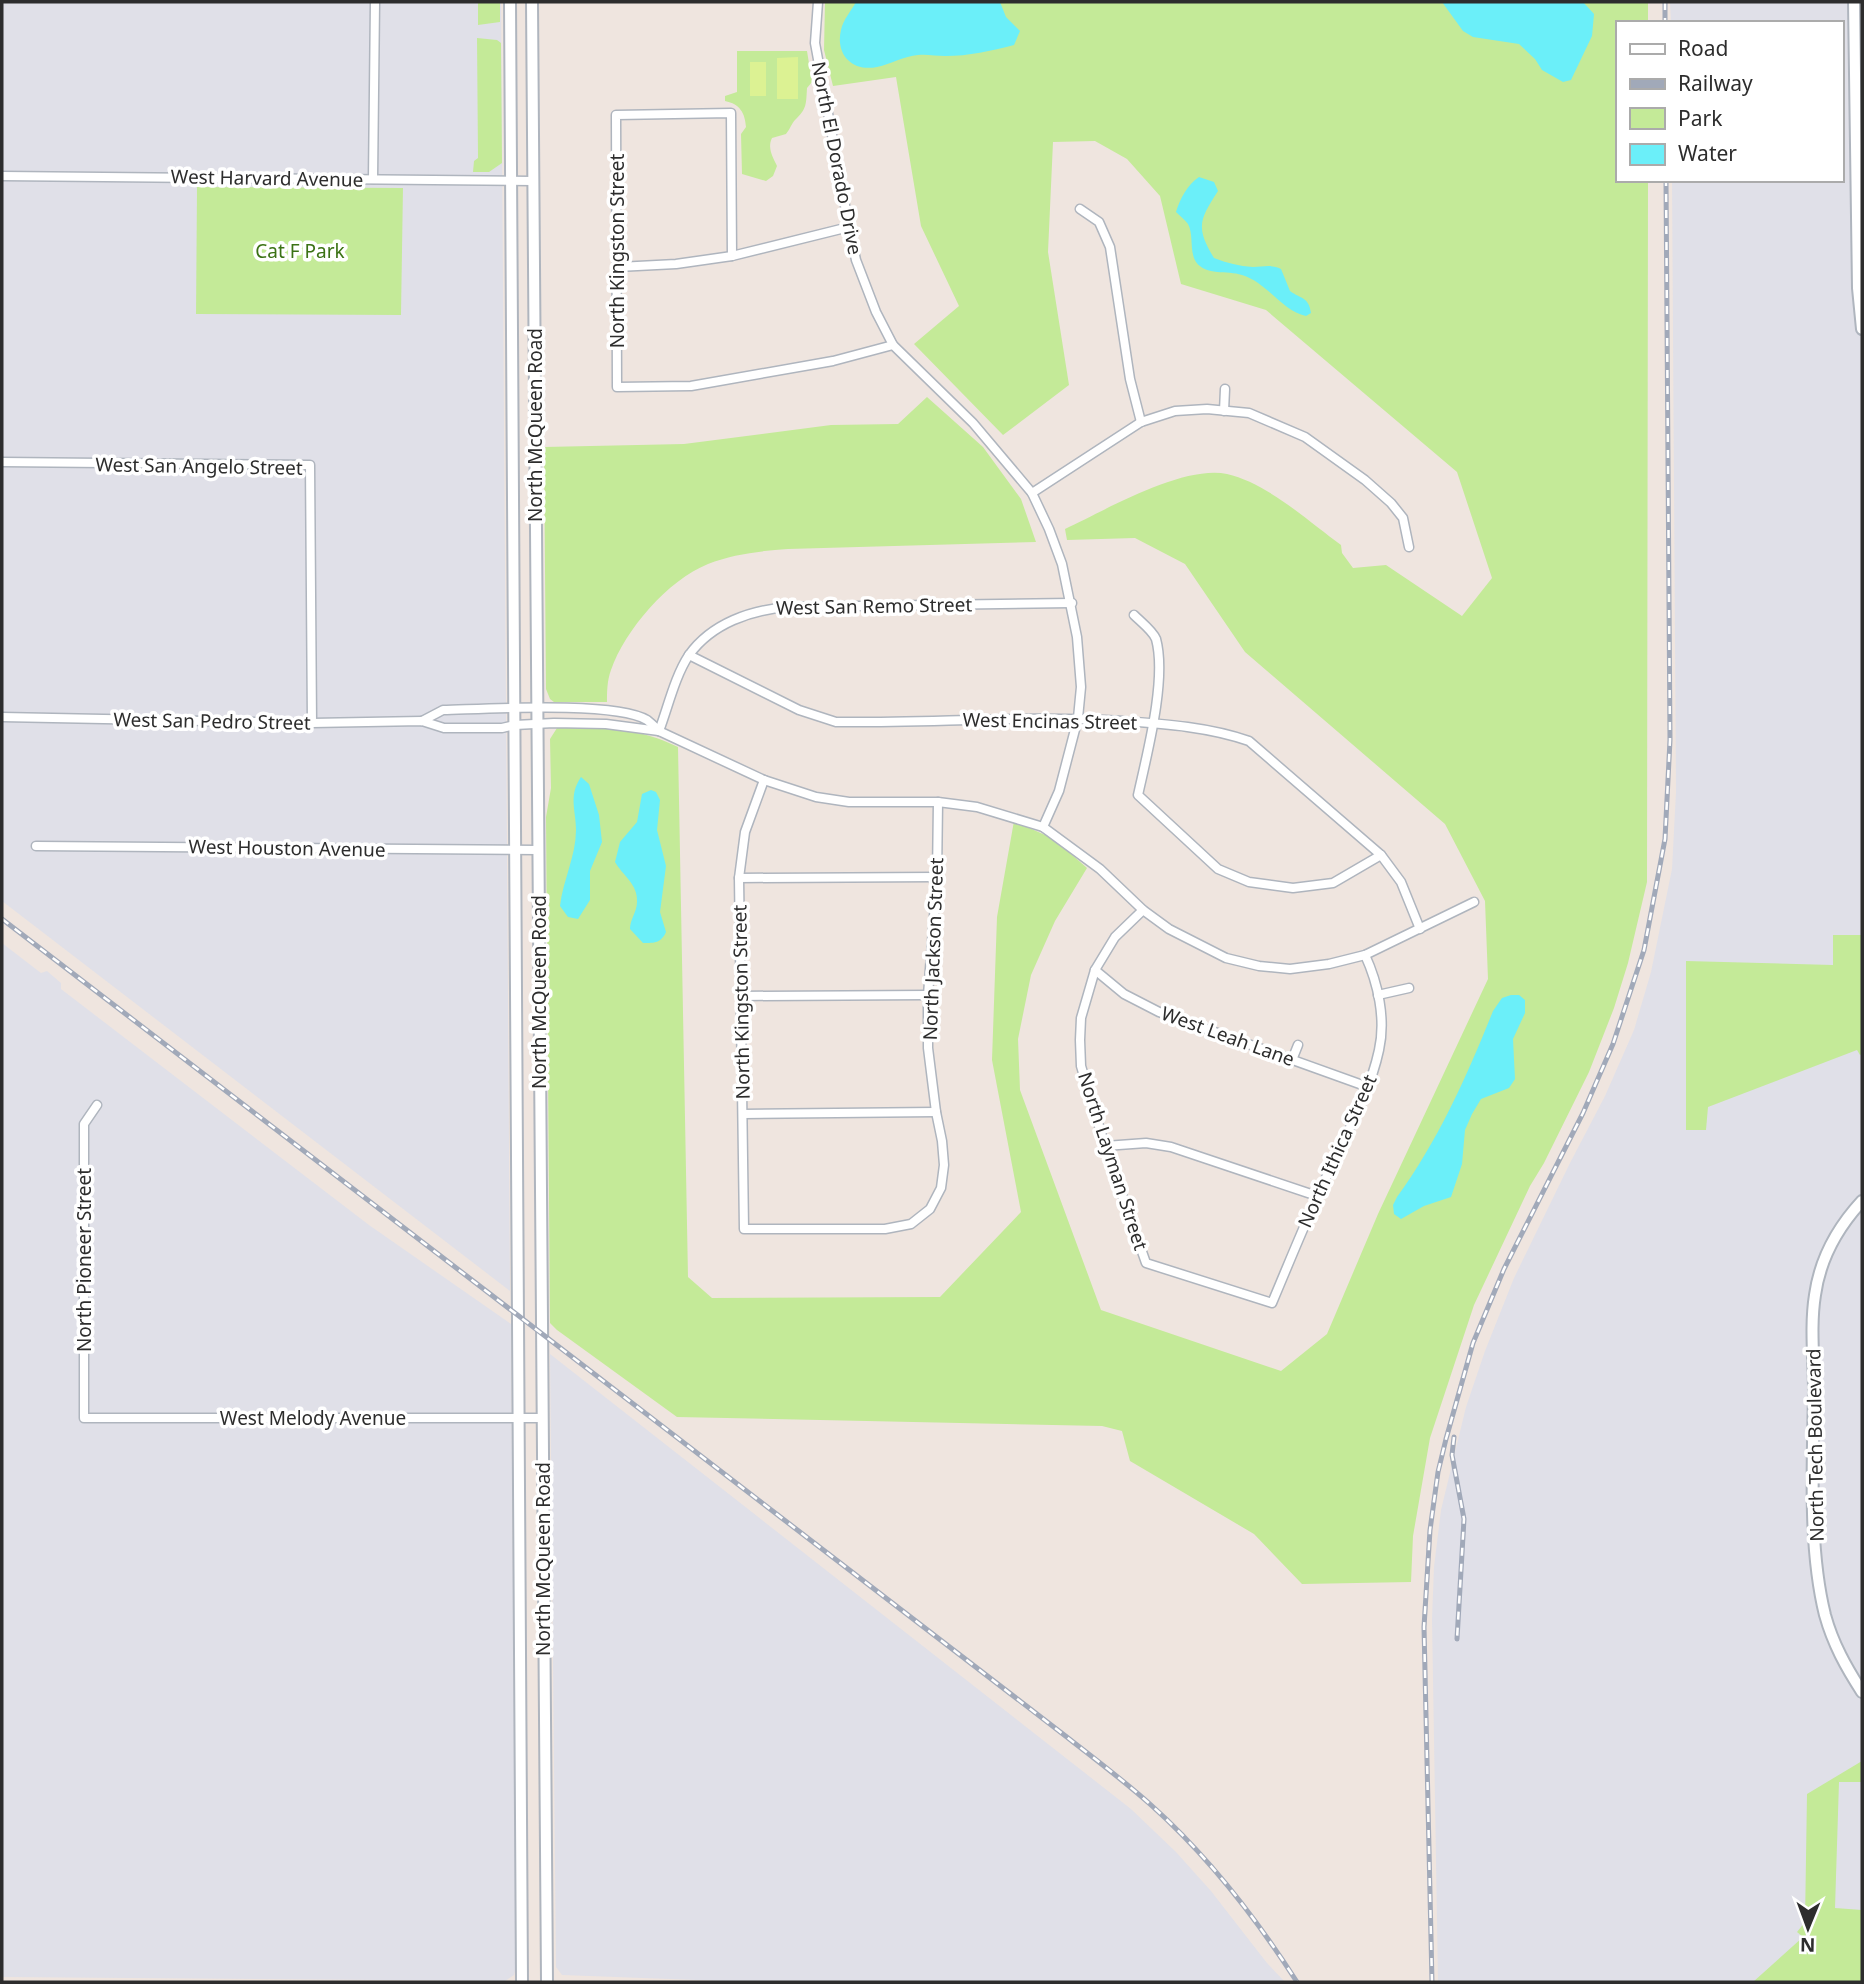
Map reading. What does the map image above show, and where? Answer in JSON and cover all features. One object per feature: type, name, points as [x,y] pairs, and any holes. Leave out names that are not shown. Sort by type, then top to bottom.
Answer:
[{"type":"main road","name":"North McQueen Road","points":[[510,2],[522,1982]]},
{"type":"main road","name":"North McQueen Road","points":[[532,2],[547,1982]]},
{"type":"main road","points":[[1854,2],[1858,288],[1862,329]]},
{"type":"main road","points":[[518,1118],[539,1117]]},
{"type":"main road","name":"North Tech Boulevard","points":[[1862,1201],[1849,1215],[1828,1247],[1815,1295],[1813,1438],[1814,1521],[1820,1591],[1839,1656],[1862,1692]]},
{"type":"main road","points":[[521,1747],[544,1746]]},
{"type":"street","points":[[373,179],[375,2]]},
{"type":"street","name":"North El Dorado Drive","points":[[818,2],[815,43],[849,227],[856,260],[876,312],[893,345],[973,422],[1032,493],[1062,564],[1072,603],[1081,687],[1078,718],[1059,791],[1043,827]]},
{"type":"street","name":"North Kingston Street","points":[[732,256],[731,113],[616,115],[617,387],[691,386],[833,361],[893,345]]},
{"type":"street","name":"West Harvard Avenue","points":[[2,176],[533,181]]},
{"type":"street","points":[[1080,209],[1099,222],[1110,247],[1130,379],[1141,422]]},
{"type":"street","points":[[618,267],[676,264],[732,256],[849,227]]},
{"type":"street","points":[[1224,411],[1225,388]]},
{"type":"street","points":[[1032,493],[1141,422],[1175,411],[1249,414],[1282,425],[1306,437],[1365,480],[1391,503],[1403,518],[1409,547]]},
{"type":"street","name":"West San Angelo Street","points":[[2,462],[310,465],[312,723]]},
{"type":"street","name":"West San Remo Street","points":[[659,731],[690,655],[712,632],[744,614],[765,608],[1072,603]]},
{"type":"street","points":[[1134,615],[1155,637],[1158,671],[1154,723],[1138,795],[1218,869],[1249,882],[1293,888],[1333,883],[1381,855]]},
{"type":"street","name":"West Encinas Street","points":[[690,655],[799,710],[836,722],[1078,718],[1154,723],[1229,734],[1249,741],[1381,855],[1401,882],[1420,929]]},
{"type":"street","name":"West San Pedro Street","points":[[422,721],[443,710],[595,709],[646,719],[659,731]]},
{"type":"street","name":"West San Pedro Street","points":[[2,717],[312,723],[422,721],[444,728],[607,724],[659,731],[764,780],[816,797],[849,802],[937,802],[977,807],[1043,827],[1100,869],[1143,910],[1169,929],[1226,957],[1258,966],[1290,969],[1329,964],[1365,955],[1474,902]]},
{"type":"street","name":"North Kingston Street","points":[[744,1229],[739,878],[745,832],[764,780]]},
{"type":"street","name":"North Jackson Street","points":[[744,1229],[885,1229],[911,1224],[930,1209],[941,1188],[944,1165],[928,1048],[928,995],[937,877],[937,802]]},
{"type":"street","name":"West Houston Avenue","points":[[36,846],[538,850]]},
{"type":"street","points":[[739,878],[937,877]]},
{"type":"street","name":"North Layman Street","points":[[1143,910],[1115,937],[1095,970],[1081,1018],[1081,1066],[1105,1146],[1146,1263],[1272,1303]]},
{"type":"street","name":"North Ithica Street","points":[[1272,1303],[1317,1196],[1368,1087],[1380,1048],[1381,1008],[1374,975],[1365,955]]},
{"type":"street","name":"West Leah Lane","points":[[1095,970],[1124,994],[1159,1012],[1368,1087]]},
{"type":"street","points":[[1378,995],[1409,988]]},
{"type":"street","points":[[740,996],[928,995]]},
{"type":"street","points":[[1292,1060],[1298,1045]]},
{"type":"street","name":"North Pioneer Street","points":[[84,1418],[84,1124],[97,1105]]},
{"type":"street","points":[[743,1114],[936,1112]]},
{"type":"street","points":[[1105,1146],[1146,1143],[1171,1147],[1317,1196]]},
{"type":"street","name":"West Melody Avenue","points":[[84,1418],[542,1418]]},
{"type":"shaded area","points":[[2,2],[501,2],[510,1291],[2,901]]},
{"type":"shaded area","points":[[1670,2],[1862,2],[1862,1982],[1438,1982],[1432,1619],[1434,1567],[1441,1510],[1466,1407],[1514,1278],[1605,1096],[1634,1030],[1651,972],[1672,869],[1676,792],[1672,182],[1843,182],[1843,21],[1671,21]]},
{"type":"shaded area","points":[[2,943],[41,973],[47,971],[61,983],[61,989],[369,1225],[511,1324],[516,1967],[514,1975],[505,1981],[2,1977]]},
{"type":"shaded area","points":[[550,1354],[1131,1809],[1176,1852],[1211,1891],[1285,1982],[750,1982],[562,1975],[556,1967]]},
{"type":"green space","points":[[478,2],[500,2],[500,22],[478,25]]},
{"type":"green space","points":[[825,2],[1648,2],[1648,21],[1616,21],[1616,182],[1648,182],[1647,882],[1628,963],[1589,1072],[1530,1186],[1474,1305],[1430,1438],[1413,1536],[1411,1582],[1302,1584],[1254,1534],[1130,1461],[1122,1431],[1102,1426],[677,1417],[550,1323],[546,817],[551,788],[550,739],[557,728],[587,725],[619,728],[678,747],[688,1277],[712,1298],[940,1297],[1021,1212],[992,1060],[997,917],[1014,821],[1054,839],[1087,868],[1055,921],[1031,975],[1018,1039],[1020,1090],[1101,1310],[1281,1371],[1327,1334],[1378,1214],[1488,979],[1485,901],[1445,824],[1245,652],[1185,564],[1135,538],[1067,540],[1065,529],[1167,482],[1209,473],[1227,474],[1272,494],[1301,514],[1341,545],[1342,553],[1353,568],[1386,565],[1462,616],[1492,578],[1457,472],[1266,310],[1181,284],[1160,196],[1127,159],[1095,141],[1053,142],[1048,252],[1069,385],[1003,435],[914,344],[959,306],[921,226],[896,77],[833,86],[824,50]]},
{"type":"green space","points":[[477,38],[497,40],[501,43],[502,163],[489,172],[473,172],[474,161],[478,158]]},
{"type":"green space","points":[[737,51],[807,51],[812,82],[807,88],[805,106],[786,134],[772,138],[770,149],[777,166],[773,176],[766,181],[742,174],[741,134],[746,127],[744,117],[738,107],[725,101],[725,96],[737,92]]},
{"type":"green space","points":[[798,57],[798,99],[777,99],[777,58]]},
{"type":"green space","points":[[750,62],[766,62],[766,96],[750,96]]},
{"type":"green space","name":"Cat F Park","points":[[197,187],[403,188],[401,315],[196,314]]},
{"type":"green space","points":[[927,397],[983,447],[1021,499],[1036,542],[788,549],[717,561],[678,582],[663,594],[637,623],[611,670],[607,702],[554,702],[550,699],[546,689],[544,447],[684,444],[831,425],[898,424]]},
{"type":"green space","points":[[1833,935],[1861,935],[1862,1054],[1857,1050],[1708,1107],[1706,1130],[1686,1130],[1686,961],[1833,965]]},
{"type":"green space","points":[[1862,1761],[1862,1782],[1839,1782],[1835,1908],[1862,1910],[1862,1982],[1753,1982],[1803,1937],[1797,1932],[1805,1922],[1807,1794]]},
{"type":"water","points":[[856,2],[1000,2],[1006,17],[1020,31],[1014,45],[997,49],[954,56],[918,55],[877,67],[860,67],[843,54],[840,39],[843,23]]},
{"type":"water","points":[[1442,2],[1583,2],[1594,14],[1592,36],[1571,80],[1563,82],[1542,70],[1519,44],[1473,37],[1463,31]]},
{"type":"water","points":[[1199,177],[1214,182],[1218,191],[1202,223],[1204,238],[1214,258],[1243,266],[1278,267],[1290,291],[1306,301],[1311,313],[1306,316],[1297,313],[1260,284],[1242,275],[1205,269],[1196,262],[1190,228],[1176,212],[1184,193]]},
{"type":"water","points":[[581,777],[589,784],[599,815],[602,842],[590,871],[590,900],[578,919],[568,917],[560,906],[574,849],[574,797]]},
{"type":"water","points":[[651,790],[656,792],[660,800],[657,830],[666,866],[660,912],[666,932],[657,942],[643,943],[630,929],[637,906],[635,890],[615,862],[620,842],[637,822],[642,794]]},
{"type":"water","points":[[1519,995],[1525,1000],[1525,1013],[1513,1039],[1515,1079],[1509,1088],[1481,1099],[1472,1114],[1465,1130],[1462,1164],[1451,1197],[1424,1206],[1401,1219],[1394,1214],[1393,1205],[1451,1107],[1493,1011],[1502,998]]},
{"type":"railway","points":[[1665,2],[1665,21]]},
{"type":"railway","points":[[1432,1982],[1424,1627],[1430,1530],[1438,1472],[1473,1343],[1504,1269],[1583,1113],[1613,1044],[1644,950],[1665,839],[1670,740],[1666,182]]},
{"type":"railway","points":[[2,919],[1129,1786],[1172,1825],[1211,1867],[1248,1911],[1297,1982]]},
{"type":"railway","points":[[1454,1437],[1452,1455],[1464,1519],[1457,1639]]}]
